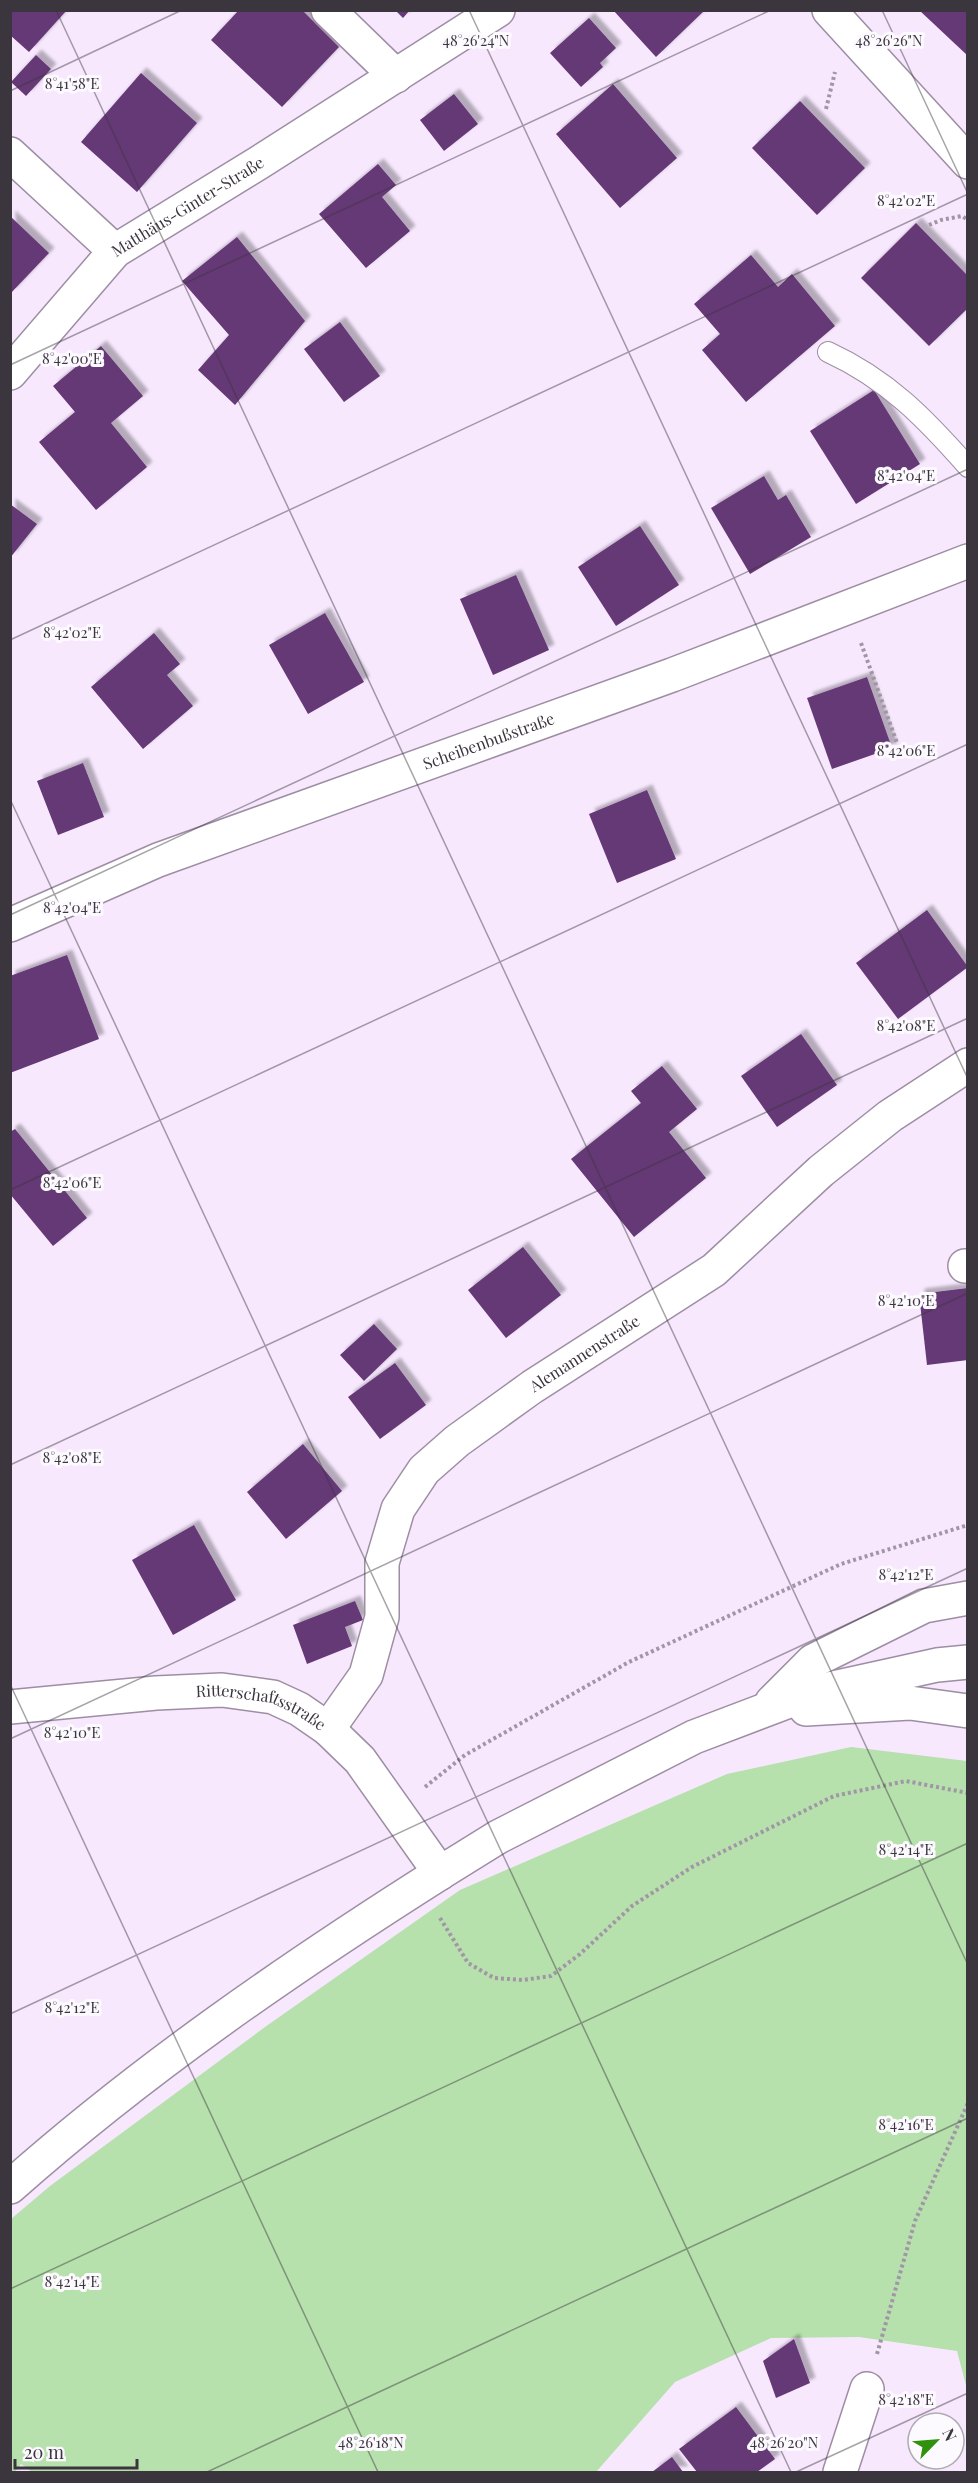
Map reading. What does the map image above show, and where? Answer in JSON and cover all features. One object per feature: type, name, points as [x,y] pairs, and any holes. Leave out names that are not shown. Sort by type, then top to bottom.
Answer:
[{"type":"street","points":[[328,10],[396,76]]},
{"type":"street","name":"Matthäus-Ginter-Straße","points":[[10,373],[115,251],[498,10]]},
{"type":"street","points":[[829,10],[968,162]]},
{"type":"street","points":[[10,154],[115,251]]},
{"type":"street","name":"Scheibenbußstraße","points":[[10,925],[158,860],[661,679],[968,561]]},
{"type":"street","name":"Alemannenstraße","points":[[328,1729],[366,1675],[382,1617],[382,1563],[398,1509],[424,1470],[457,1442],[532,1387],[714,1270],[821,1171],[890,1116],[968,1065]]},
{"type":"street","points":[[762,1711],[813,1661],[924,1606],[968,1598]]},
{"type":"street","points":[[10,2187],[166,2060],[276,1981],[498,1837],[694,1737],[810,1693],[937,1665],[968,1662]]},
{"type":"street","name":"Ritterschaftsstraße","points":[[10,1707],[156,1693],[222,1690],[273,1697],[299,1709],[328,1729],[360,1760],[396,1809],[430,1879]]},
{"type":"street","points":[[762,1711],[910,1703],[968,1711]]},
{"type":"street","points":[[840,2472],[867,2389]]},
{"type":"lane","points":[[828,352],[853,364],[886,385],[927,421],[968,467]]},
{"type":"path","points":[[929,225],[962,216],[968,220]]},
{"type":"path","points":[[848,608],[897,743]]},
{"type":"path","points":[[396,1809],[465,1755],[629,1662],[841,1564],[968,1525]]},
{"type":"path","points":[[430,1879],[468,1964],[494,1978],[523,1980],[551,1976],[580,1954],[632,1906],[692,1867],[834,1796],[906,1781],[968,1793]]},
{"type":"path","points":[[867,2389],[915,2221],[968,2103]]},
{"type":"green space","points":[[851,1747],[967,1761],[967,2389],[957,2351],[859,2337],[771,2338],[675,2382],[596,2472],[32,2472],[21,2464],[15,2472],[11,2472],[11,2219],[50,2186],[265,2027],[460,1890],[727,1774]]},
{"type":"building","points":[[10,10],[67,10],[29,52],[10,35]]},
{"type":"building","points":[[239,10],[302,10],[339,47],[282,107],[211,40]]},
{"type":"building","points":[[395,10],[410,10],[403,18]]},
{"type":"building","points":[[613,10],[705,10],[656,57]]},
{"type":"building","points":[[919,10],[968,10],[968,56]]},
{"type":"building","points":[[589,18],[616,48],[600,63],[603,67],[581,87],[550,53]]},
{"type":"building","points":[[36,55],[51,69],[26,96],[11,82]]},
{"type":"building","points":[[141,73],[197,123],[137,192],[81,142]]},
{"type":"building","points":[[613,84],[677,158],[620,208],[556,134]]},
{"type":"building","points":[[454,94],[478,124],[444,151],[420,120]]},
{"type":"building","points":[[800,101],[865,168],[817,215],[752,148]]},
{"type":"building","points":[[378,164],[396,185],[382,197],[410,231],[366,268],[319,214]]},
{"type":"building","points":[[10,216],[49,253],[10,294]]},
{"type":"building","points":[[916,223],[968,276],[968,308],[929,346],[861,278]]},
{"type":"building","points":[[237,237],[305,321],[235,405],[198,370],[229,335],[182,281]]},
{"type":"building","points":[[751,255],[778,287],[792,274],[835,326],[746,402],[702,350],[720,334],[694,304]]},
{"type":"building","points":[[340,322],[380,376],[344,402],[304,349]]},
{"type":"building","points":[[101,346],[143,396],[111,423],[147,467],[96,510],[39,442],[75,412],[53,386]]},
{"type":"building","points":[[874,390],[920,464],[856,504],[810,431]]},
{"type":"building","points":[[764,476],[778,500],[786,495],[811,537],[750,574],[711,508]]},
{"type":"building","points":[[10,504],[37,524],[10,558]]},
{"type":"building","points":[[640,526],[679,585],[616,626],[578,567]]},
{"type":"building","points":[[516,575],[549,650],[493,675],[460,599]]},
{"type":"building","points":[[325,613],[364,682],[308,714],[269,645]]},
{"type":"building","points":[[154,633],[180,664],[167,675],[193,706],[143,749],[91,687]]},
{"type":"building","points":[[867,677],[892,748],[832,769],[807,698]]},
{"type":"building","points":[[83,763],[104,817],[58,835],[37,781]]},
{"type":"building","points":[[647,790],[676,859],[617,883],[589,814]]},
{"type":"building","points":[[927,910],[968,967],[898,1019],[856,963]]},
{"type":"building","points":[[67,955],[99,1039],[10,1073],[10,976]]},
{"type":"building","points":[[801,1034],[837,1085],[777,1127],[741,1076]]},
{"type":"building","points":[[662,1066],[697,1109],[669,1132],[706,1178],[634,1237],[571,1159],[641,1103],[631,1091]]},
{"type":"building","points":[[15,1129],[87,1218],[53,1246],[10,1194],[10,1132]]},
{"type":"building","points":[[523,1247],[561,1295],[506,1338],[468,1290]]},
{"type":"building","points":[[968,1288],[968,1360],[927,1365],[919,1294]]},
{"type":"building","points":[[374,1324],[397,1349],[364,1381],[340,1355]]},
{"type":"building","points":[[395,1363],[426,1405],[380,1439],[348,1397]]},
{"type":"building","points":[[303,1444],[342,1491],[286,1539],[247,1492]]},
{"type":"building","points":[[194,1525],[236,1600],[173,1635],[132,1560]]},
{"type":"building","points":[[355,1601],[363,1620],[345,1627],[352,1646],[307,1664],[293,1625]]},
{"type":"building","points":[[794,2339],[810,2383],[776,2398],[763,2361]]},
{"type":"building","points":[[736,2407],[775,2459],[757,2472],[697,2472],[679,2449]]},
{"type":"building","points":[[672,2457],[683,2472],[652,2472]]}]
